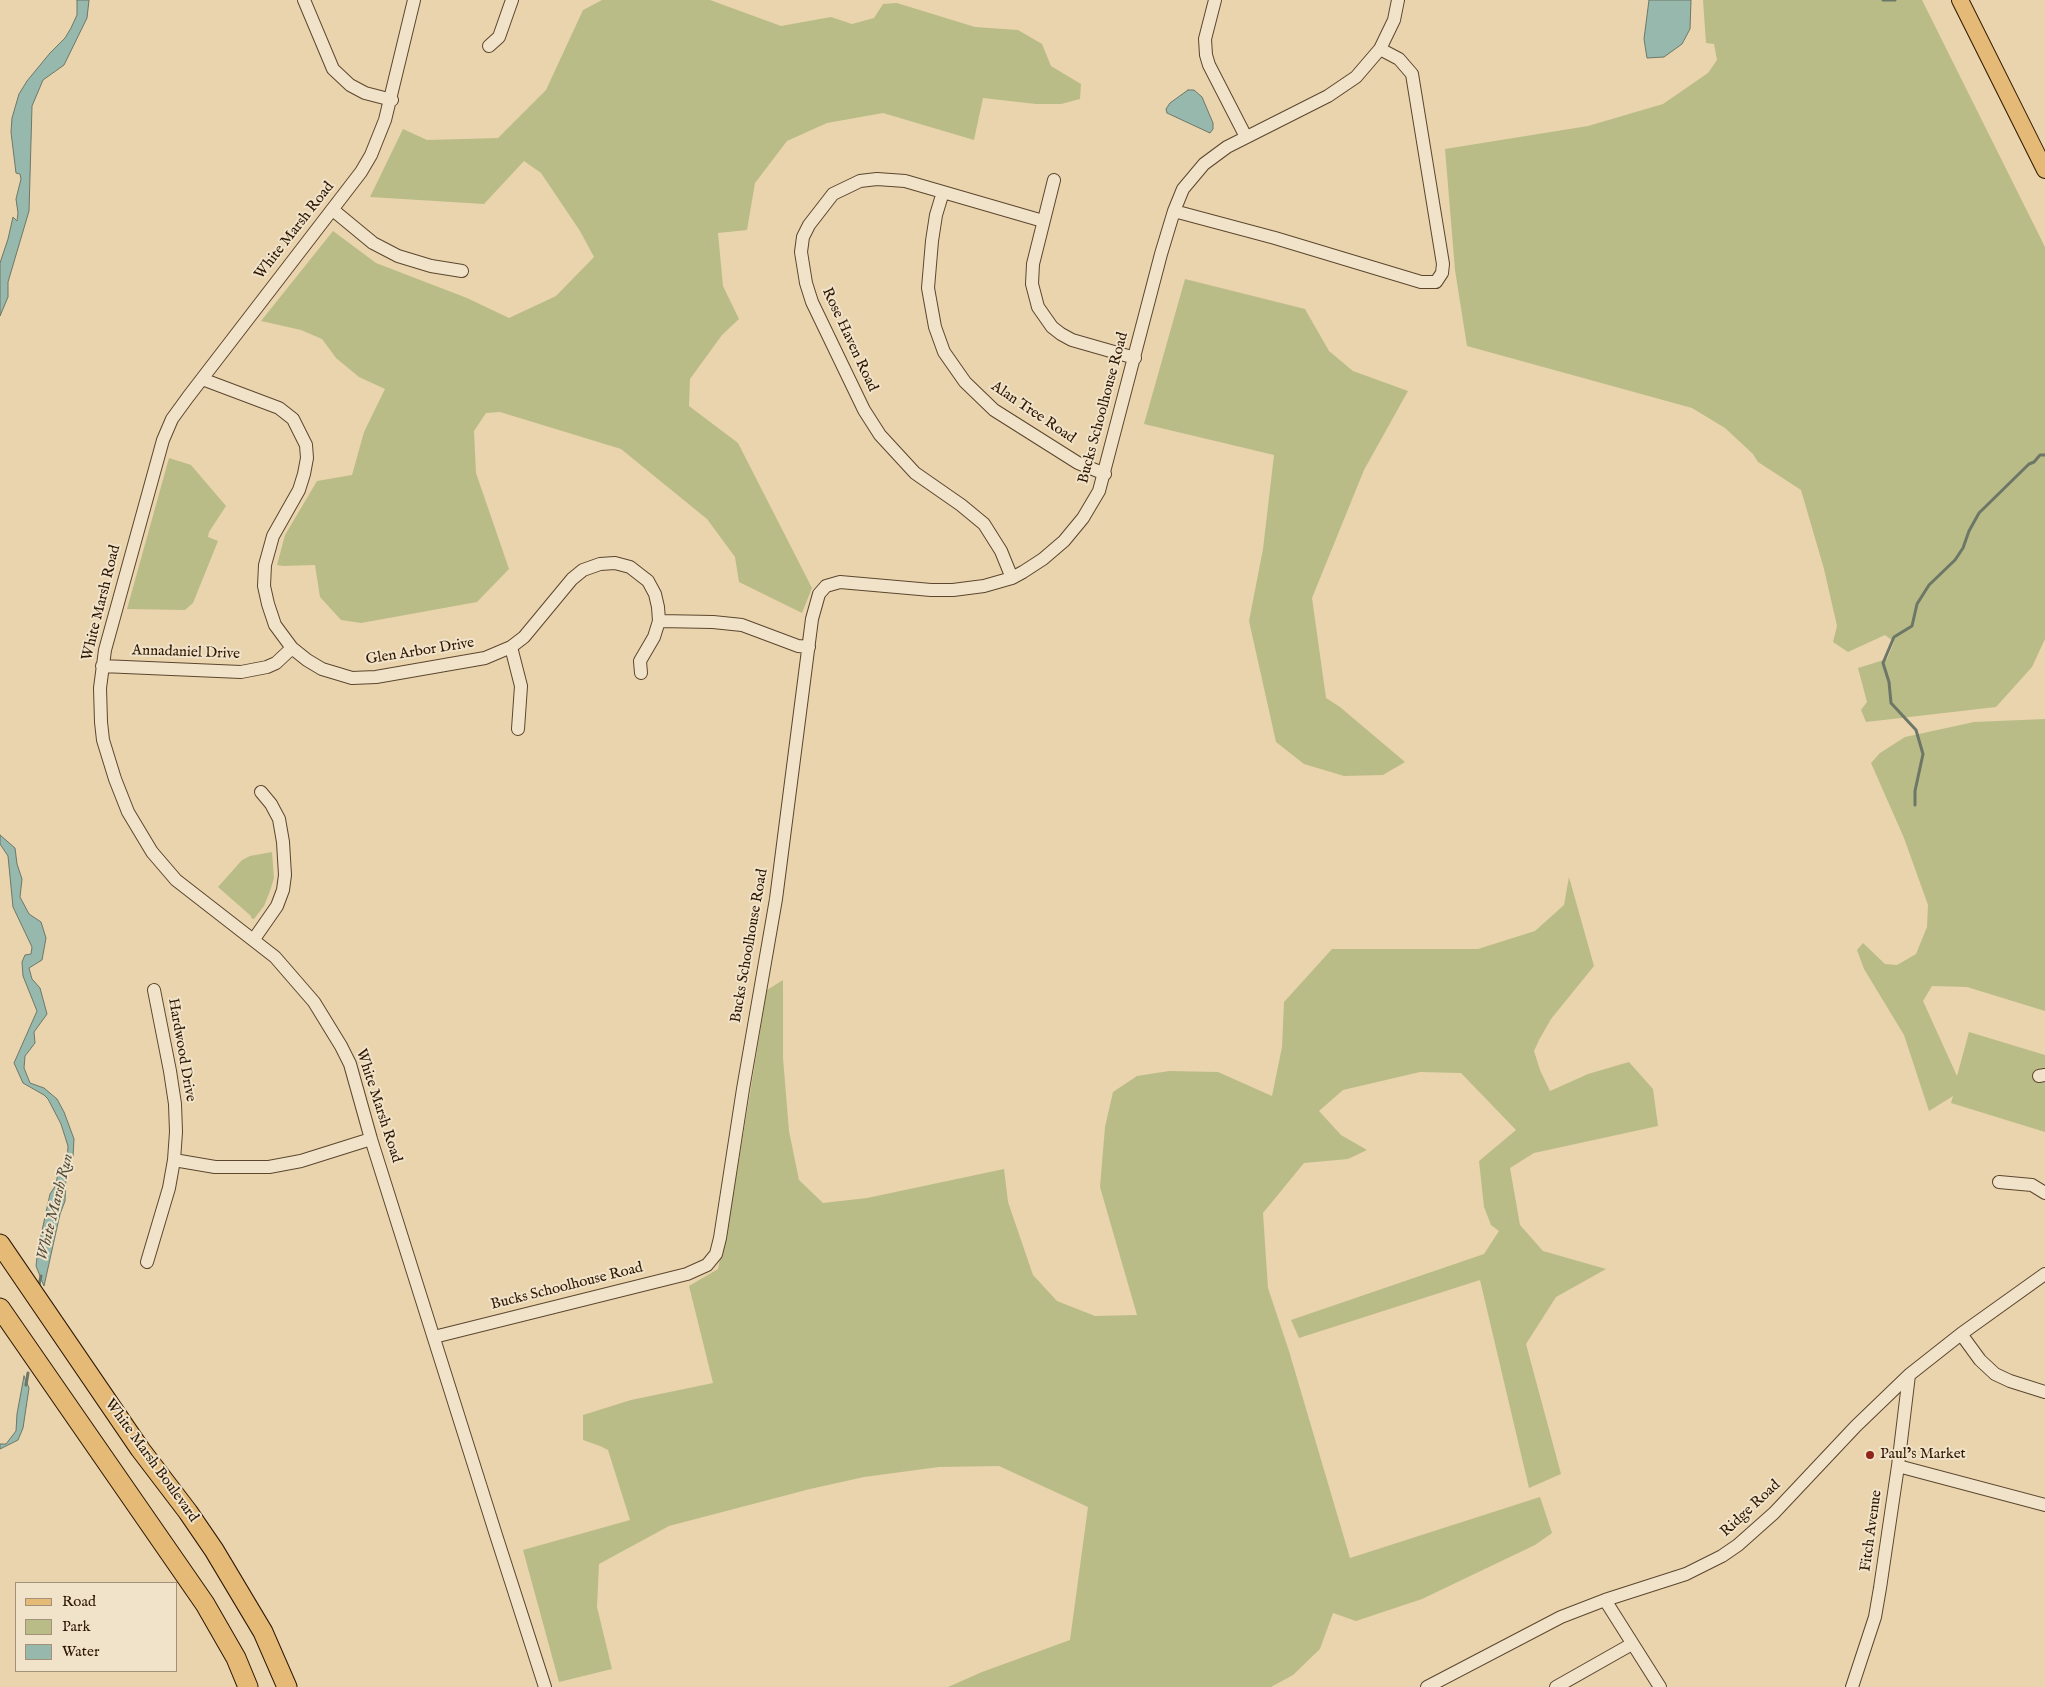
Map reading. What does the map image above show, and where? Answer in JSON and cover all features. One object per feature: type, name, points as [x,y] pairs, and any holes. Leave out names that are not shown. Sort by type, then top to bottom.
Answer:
[{"type":"highway","name":"White Marsh Boulevard","points":[[0,1244],[140,1449],[214,1550],[263,1632],[287,1687]]},
{"type":"highway","points":[[0,1308],[205,1604],[236,1658],[248,1687]]},
{"type":"main road","points":[[1960,0],[2045,170]]},
{"type":"street","points":[[304,0],[333,69],[350,85],[366,93],[392,100]]},
{"type":"street","name":"White Marsh Road","points":[[414,0],[392,100],[386,120],[371,155],[334,210],[240,328],[172,419],[164,440],[116,603],[102,666],[100,704],[103,740],[114,779],[139,831],[152,852],[176,880],[275,957],[314,1002],[341,1046],[350,1064],[371,1139],[434,1337]]},
{"type":"street","points":[[489,46],[499,36],[512,0]]},
{"type":"street","points":[[1215,0],[1206,30],[1206,55],[1246,137]]},
{"type":"street","name":"Bucks Schoolhouse Road","points":[[434,1337],[687,1274],[707,1265],[716,1254],[744,1079],[776,899],[816,600],[822,590],[835,583],[953,590],[984,586],[1012,578],[1043,559],[1073,532],[1093,504],[1104,474],[1174,211],[1183,189],[1197,172],[1216,155],[1246,137],[1337,91],[1356,77],[1380,49],[1394,20],[1398,0]]},
{"type":"street","points":[[1174,211],[1275,238],[1421,282],[1436,282],[1442,273],[1443,264],[1412,74],[1399,59],[1380,49]]},
{"type":"street","name":"Rose Haven Road","points":[[1012,578],[1001,551],[984,524],[961,505],[915,473],[880,435],[864,410],[812,302],[802,266],[801,252],[803,237],[825,202],[833,194],[846,186],[860,181],[890,179],[1043,221]]},
{"type":"street","points":[[1054,180],[1031,275],[1034,295],[1045,318],[1061,334],[1072,340],[1135,358]]},
{"type":"street","name":"Alan Tree Road","points":[[943,192],[936,215],[928,265],[928,288],[935,328],[944,352],[965,382],[994,410],[1078,463],[1104,474]]},
{"type":"street","points":[[334,210],[373,243],[398,256],[431,266],[462,271]]},
{"type":"street","name":"Glen Arbor Drive","points":[[202,379],[279,408],[292,419],[306,445],[308,458],[299,490],[272,536],[265,565],[264,586],[276,625],[292,648],[322,670],[352,678],[376,677],[485,658],[511,648],[534,626],[572,579],[582,570],[600,564],[615,563],[630,568],[648,581],[655,594],[659,621],[654,637],[640,661],[641,673]]},
{"type":"street","points":[[659,621],[714,622],[742,625],[798,646],[809,647]]},
{"type":"street","name":"Annadaniel Drive","points":[[102,666],[254,671],[276,662],[292,648]]},
{"type":"street","points":[[511,648],[521,686],[518,729]]},
{"type":"street","points":[[254,939],[277,906],[283,890],[284,875],[283,842],[279,819],[272,804],[261,792]]},
{"type":"street","name":"Hardwood Drive","points":[[147,1262],[164,1205],[174,1160],[175,1104],[154,990]]},
{"type":"street","points":[[174,1160],[215,1167],[269,1167],[301,1161],[371,1139]]},
{"type":"street","points":[[1999,1182],[2032,1185],[2045,1193]]},
{"type":"street","name":"Ridge Road","points":[[1427,1687],[1561,1617],[1605,1600],[1701,1568],[1738,1545],[1774,1513],[1856,1426],[1908,1376],[1961,1334],[2045,1274]]},
{"type":"street","points":[[1961,1334],[1980,1360],[1995,1374],[2010,1381],[2045,1392]]},
{"type":"street","points":[[434,1337],[545,1687]]},
{"type":"street","name":"Fitch Avenue","points":[[1852,1687],[1875,1616],[1898,1466],[1908,1376]]},
{"type":"street","points":[[1898,1466],[2045,1504]]},
{"type":"street","points":[[1605,1600],[1660,1687]]},
{"type":"street","points":[[1556,1687],[1632,1644]]},
{"type":"green space","points":[[602,0],[710,0],[781,26],[831,17],[852,24],[874,18],[883,4],[897,3],[975,27],[1018,30],[1042,44],[1051,66],[1081,84],[1080,99],[1061,104],[1036,104],[983,98],[974,140],[883,113],[827,123],[787,141],[755,183],[747,230],[718,233],[723,286],[739,319],[722,335],[690,379],[689,406],[738,443],[812,588],[802,613],[739,582],[735,557],[707,519],[621,449],[500,412],[486,413],[474,431],[476,473],[509,569],[477,602],[361,623],[341,620],[320,597],[315,565],[277,565],[285,535],[317,481],[352,475],[364,432],[385,389],[359,377],[336,358],[322,339],[301,330],[261,321],[333,231],[376,263],[467,298],[509,318],[556,296],[594,257],[580,231],[541,173],[524,161],[484,204],[370,197],[403,129],[427,140],[498,138],[546,90],[583,10]]},
{"type":"green space","points":[[1703,0],[1922,0],[2045,247],[2045,639],[2032,667],[1996,707],[1866,722],[1861,710],[1867,702],[1858,668],[1887,659],[1894,642],[1885,635],[1848,652],[1833,642],[1837,626],[1824,569],[1801,490],[1758,462],[1753,454],[1725,428],[1692,408],[1467,346],[1455,270],[1445,149],[1588,126],[1663,104],[1708,73],[1717,60],[1714,44],[1706,43]]},
{"type":"green space","points":[[1185,279],[1305,309],[1329,351],[1353,371],[1408,391],[1364,470],[1312,598],[1326,698],[1340,707],[1405,762],[1383,775],[1344,776],[1304,764],[1276,742],[1249,621],[1263,549],[1274,455],[1144,424]]},
{"type":"green space","points":[[169,458],[191,465],[226,506],[209,532],[208,537],[218,541],[193,603],[185,610],[127,609]]},
{"type":"green space","points":[[2045,719],[2045,1011],[1967,987],[1932,986],[1923,1001],[1957,1076],[1969,1032],[2045,1055],[2045,1132],[1951,1103],[1953,1096],[1929,1111],[1904,1035],[1864,969],[1857,950],[1863,943],[1885,964],[1897,965],[1916,954],[1927,927],[1928,905],[1904,838],[1871,763],[1880,753],[1905,737],[1974,722]]},
{"type":"green space","points":[[272,852],[274,878],[264,906],[254,919],[218,887],[242,860],[250,856]]},
{"type":"green space","points":[[1569,877],[1594,966],[1551,1019],[1539,1040],[1534,1051],[1540,1070],[1550,1091],[1588,1074],[1629,1062],[1653,1089],[1658,1126],[1534,1153],[1510,1168],[1520,1225],[1543,1251],[1606,1269],[1556,1297],[1526,1344],[1561,1474],[1529,1488],[1480,1280],[1299,1338],[1291,1320],[1484,1254],[1499,1231],[1491,1225],[1484,1207],[1479,1161],[1516,1130],[1461,1073],[1420,1072],[1343,1090],[1319,1111],[1341,1135],[1367,1150],[1348,1159],[1304,1163],[1263,1213],[1268,1288],[1289,1351],[1350,1558],[1540,1497],[1552,1533],[1535,1545],[1422,1599],[1356,1621],[1333,1613],[1320,1649],[1293,1675],[1271,1687],[948,1687],[982,1672],[1070,1640],[1088,1507],[999,1466],[939,1467],[864,1477],[810,1489],[669,1526],[599,1564],[597,1607],[612,1669],[559,1682],[523,1550],[630,1520],[608,1450],[583,1440],[583,1415],[631,1400],[713,1383],[689,1286],[718,1269],[737,1172],[767,990],[783,980],[783,1058],[789,1131],[799,1180],[823,1203],[867,1198],[1004,1169],[1008,1202],[1033,1275],[1057,1301],[1095,1316],[1137,1315],[1100,1187],[1105,1127],[1113,1092],[1137,1076],[1169,1071],[1218,1072],[1272,1096],[1282,1047],[1284,1002],[1332,949],[1478,949],[1535,931],[1564,905]]},
{"type":"water","points":[[77,0],[89,0],[87,18],[64,65],[43,80],[32,106],[29,211],[8,282],[8,297],[0,316],[0,263],[13,217],[17,221],[16,199],[21,179],[20,174],[16,173],[11,132],[12,118],[19,94],[27,81],[65,38],[71,28],[77,15]]},
{"type":"water","points":[[1649,0],[1691,0],[1690,29],[1682,44],[1664,57],[1647,58],[1644,39]]},
{"type":"water","points":[[1188,90],[1194,90],[1202,97],[1213,123],[1213,129],[1210,133],[1167,113],[1166,109],[1170,103]]},
{"type":"water","name":"White Marsh Run","points":[[0,835],[15,848],[17,864],[22,879],[20,897],[29,914],[41,922],[46,938],[42,960],[29,968],[32,979],[40,988],[47,1014],[34,1032],[35,1043],[25,1056],[24,1068],[30,1083],[44,1088],[57,1099],[74,1139],[73,1157],[66,1175],[65,1201],[60,1214],[44,1286],[36,1266],[38,1249],[50,1194],[56,1185],[58,1172],[67,1162],[68,1146],[61,1124],[48,1099],[23,1083],[14,1063],[37,1011],[23,976],[22,962],[25,955],[31,954],[32,947],[13,907],[8,856],[0,844]]},
{"type":"water","points":[[24,1376],[29,1388],[23,1428],[18,1440],[0,1449],[0,1444],[6,1444],[16,1431]]},
{"type":"waterway","points":[[1883,0],[1895,0]]},
{"type":"waterway","points":[[1915,805],[1915,791],[1923,754],[1916,730],[1891,703],[1889,682],[1883,663],[1894,637],[1912,626],[1917,604],[1929,585],[1955,560],[1963,548],[1969,531],[1979,513],[2029,464],[2034,462],[2040,455],[2045,455]]},
{"type":"waterway","name":"White Marsh Run","points":[[39,1285],[41,1276]]},
{"type":"waterway","name":"White Marsh Run","points":[[26,1385],[28,1373]]},
{"type":"place","name":"Paul’s Market","points":[[1870,1455]]}]
